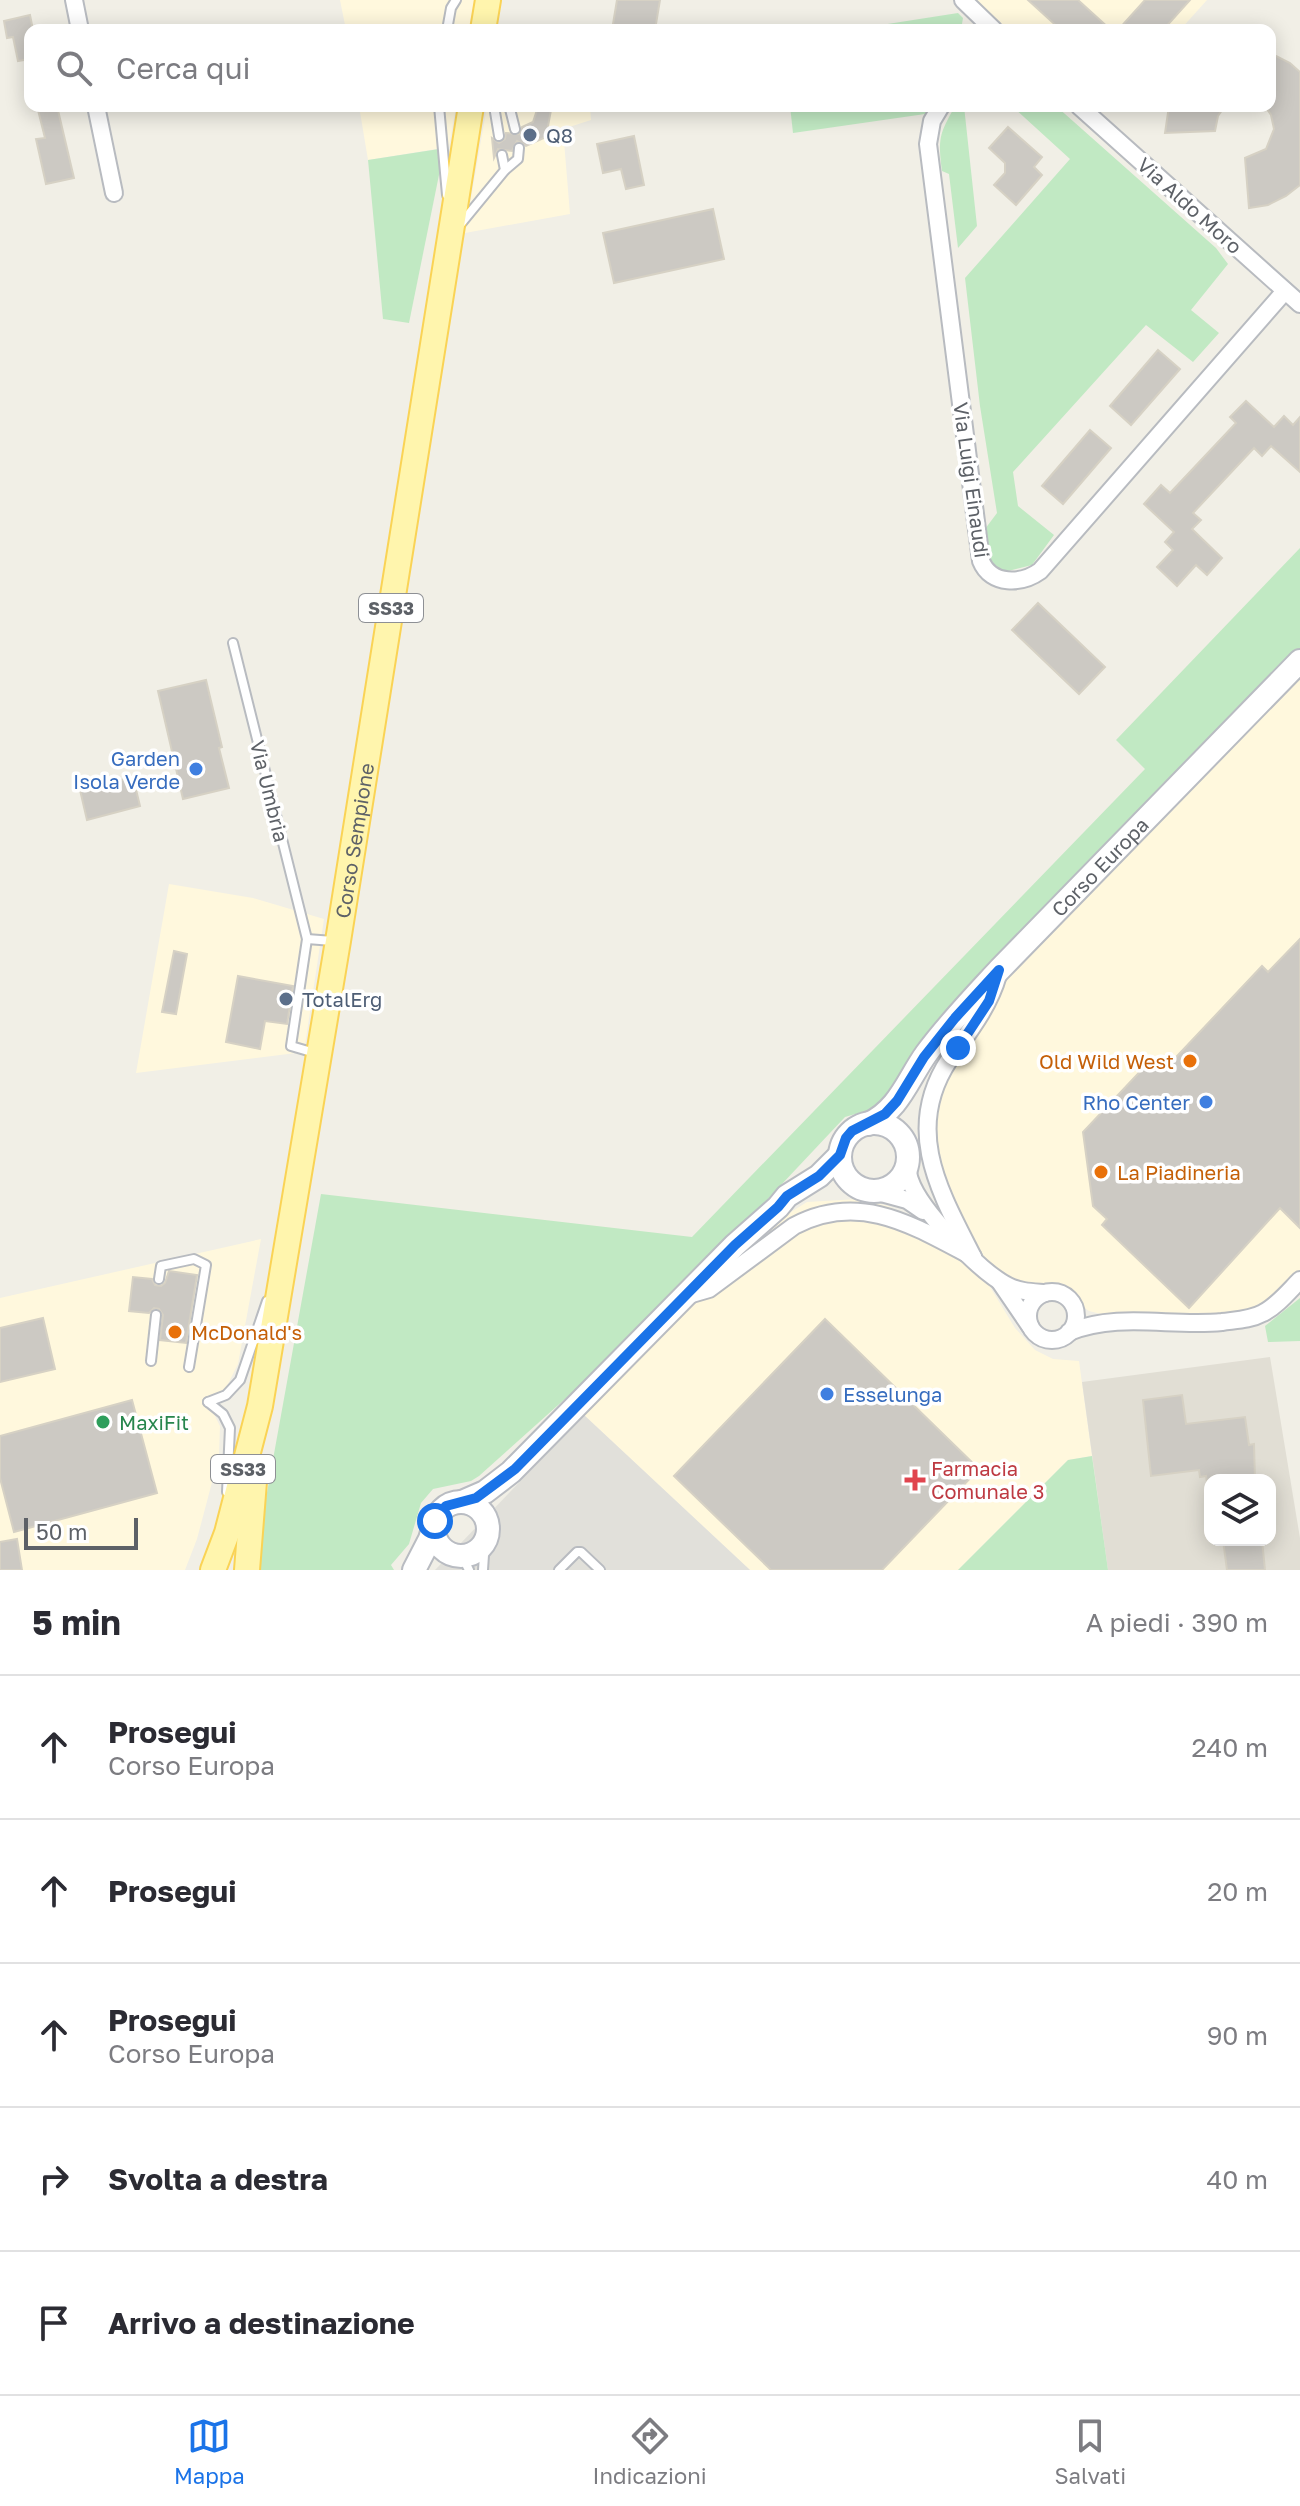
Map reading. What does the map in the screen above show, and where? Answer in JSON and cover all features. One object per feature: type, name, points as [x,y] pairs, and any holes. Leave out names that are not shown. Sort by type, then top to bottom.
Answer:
[{"type":"main road","points":[[484,24],[488,0]]},
{"type":"main road","name":"Corso Sempione","points":[[213,1570],[227,1533],[260,1406],[338,941],[470,112]]},
{"type":"main road","name":"Corso Europa","points":[[868,1124],[885,1114],[911,1082],[932,1047],[999,970],[1300,661]]},
{"type":"main road","name":"Corso Europa","points":[[906,1154],[902,1120],[911,1082]]},
{"type":"main road","points":[[417,1570],[435,1521],[446,1506],[485,1492],[515,1469],[682,1297],[787,1196],[819,1176],[840,1155],[852,1131],[868,1124],[877,1124],[895,1131],[906,1154],[905,1170],[896,1183],[889,1187],[866,1189],[832,1186],[778,1207]]},
{"type":"main road","points":[[840,1155],[846,1177],[866,1189]]},
{"type":"main road","points":[[247,1570],[260,1406]]},
{"type":"main road","points":[[417,1570],[440,1559],[463,1560],[473,1553],[486,1534],[493,1502],[515,1469]]},
{"type":"main road","points":[[462,1502],[480,1511],[486,1534]]},
{"type":"main road","points":[[435,1521],[435,1536],[440,1546],[463,1560]]},
{"type":"street","points":[[74,0],[79,24]]},
{"type":"street","points":[[968,6],[988,24]]},
{"type":"street","points":[[97,112],[114,193]]},
{"type":"street","name":"Via Luigi Einaudi","points":[[937,112],[932,121],[928,144],[981,561],[984,568],[1001,579],[1022,580],[1040,571],[1285,291]]},
{"type":"street","name":"Via Aldo Moro","points":[[1086,112],[1300,304]]},
{"type":"street","points":[[973,1257],[931,1166],[928,1122],[936,1085],[989,1001],[999,970]]},
{"type":"street","points":[[906,1154],[910,1181],[933,1218]]},
{"type":"street","points":[[866,1189],[907,1200],[933,1218],[999,1281],[1011,1288],[1061,1294],[1089,1313],[1121,1320],[1203,1324],[1246,1319],[1268,1311],[1300,1280]]},
{"type":"street","points":[[682,1297],[709,1289],[808,1218],[842,1211],[861,1211],[898,1219],[973,1257]]},
{"type":"street","points":[[999,1281],[1037,1335],[1051,1340],[1090,1324],[1121,1320]]},
{"type":"street","points":[[1033,1330],[1028,1316],[1029,1308],[1038,1296],[1045,1293]]},
{"type":"street","points":[[1069,1299],[1075,1319],[1069,1332]]},
{"type":"lane","points":[[448,24],[456,0]]},
{"type":"lane","points":[[440,112],[450,236]]},
{"type":"lane","points":[[495,112],[499,136]]},
{"type":"lane","points":[[511,112],[515,129]]},
{"type":"lane","points":[[450,236],[505,170],[518,159],[519,148]]},
{"type":"lane","points":[[502,155],[505,170]]},
{"type":"lane","name":"Via Umbria","points":[[233,643],[307,939]]},
{"type":"lane","points":[[318,1053],[291,1046],[307,939],[338,941]]},
{"type":"lane","points":[[227,1533],[230,1428],[223,1414],[208,1402],[226,1395],[240,1380],[286,1247]]},
{"type":"lane","points":[[159,1279],[161,1266],[194,1259],[206,1265],[189,1367]]},
{"type":"lane","points":[[151,1361],[156,1315]]},
{"type":"lane","points":[[483,1570],[486,1534]]},
{"type":"lane","points":[[559,1570],[577,1552],[581,1552],[600,1570]]},
{"type":"shaded area","points":[[340,0],[474,0],[470,24],[345,24]]},
{"type":"shaded area","points":[[975,0],[1207,0],[1185,24],[1002,24]]},
{"type":"shaded area","points":[[360,112],[455,112],[449,147],[368,160]]},
{"type":"shaded area","points":[[486,112],[590,112],[591,120],[563,129],[570,214],[465,233]]},
{"type":"shaded area","points":[[1300,673],[1300,1274],[1257,1314],[1121,1319],[1089,1311],[1062,1293],[1028,1291],[974,1256],[940,1187],[931,1122],[943,1076],[1001,996],[1009,969]]},
{"type":"shaded area","points":[[169,884],[253,898],[324,919],[304,1052],[136,1073]]},
{"type":"shaded area","points":[[858,1199],[888,1206],[921,1222],[987,1282],[1015,1328],[1035,1350],[1053,1359],[1079,1361],[1092,1456],[1068,1460],[958,1570],[750,1570],[584,1415],[741,1253],[783,1217],[807,1202]]},
{"type":"shaded area","points":[[261,1239],[238,1364],[226,1388],[208,1402],[220,1426],[219,1456],[197,1539],[185,1570],[0,1570],[0,1298]]},
{"type":"shaded area","points":[[1270,1357],[1300,1538],[1300,1570],[1108,1570],[1082,1382]]},
{"type":"shaded area","points":[[584,1415],[750,1570],[435,1570]]},
{"type":"green space","points":[[958,13],[963,18],[962,24],[887,24]]},
{"type":"green space","points":[[791,112],[926,112],[925,114],[793,133]]},
{"type":"green space","points":[[952,112],[965,112],[977,226],[958,248],[949,174],[942,171],[940,151],[943,131]]},
{"type":"green space","points":[[1019,112],[1063,112],[1216,248],[1228,264],[1191,310],[1219,333],[1193,362],[1146,325],[1013,472],[1018,506],[1054,535],[1032,565],[1004,572],[990,564],[985,529],[997,513],[980,406],[965,278],[1070,159]]},
{"type":"green space","points":[[439,149],[441,165],[409,323],[383,319],[368,160]]},
{"type":"green space","points":[[1300,548],[1300,648],[951,1008],[890,1095],[869,1110],[845,1117],[751,1217],[595,1372],[479,1476],[471,1481],[433,1489],[421,1503],[409,1544],[391,1565],[394,1570],[253,1570],[321,1194],[692,1237],[1145,769],[1116,740]]},
{"type":"green space","points":[[1300,1298],[1300,1341],[1268,1342],[1265,1326]]},
{"type":"green space","points":[[1092,1456],[1108,1570],[958,1570],[1068,1460]]},
{"type":"building","points":[[617,0],[660,0],[656,24],[613,24]]},
{"type":"building","points":[[1028,0],[1078,0],[1104,24],[1054,24]]},
{"type":"building","points":[[1145,0],[1190,0],[1168,24],[1123,24]]},
{"type":"building","points":[[30,15],[32,24],[24,24],[24,60],[18,61],[13,37],[7,38],[4,21]]},
{"type":"building","points":[[1276,56],[1300,72],[1300,185],[1268,205],[1249,208],[1245,158],[1266,149],[1274,129],[1269,112],[1276,112]]},
{"type":"building","points":[[38,112],[58,112],[74,178],[46,184],[36,139],[45,138]]},
{"type":"building","points":[[536,112],[551,112],[546,137],[526,146],[517,141],[512,151],[498,149],[494,158],[492,138],[499,143],[505,139],[506,133],[519,134],[522,127],[533,122]]},
{"type":"building","points":[[1168,112],[1221,112],[1215,131],[1165,133]]},
{"type":"building","points":[[1008,127],[1042,157],[1034,167],[1042,175],[1016,205],[994,185],[1005,173],[1005,163],[989,148]]},
{"type":"building","points":[[634,136],[644,185],[626,189],[621,169],[603,173],[597,144]]},
{"type":"building","points":[[713,209],[724,259],[614,283],[603,233]]},
{"type":"building","points":[[1158,350],[1180,369],[1131,425],[1110,406]]},
{"type":"building","points":[[1246,401],[1274,427],[1284,416],[1293,425],[1300,417],[1300,472],[1271,446],[1262,456],[1254,448],[1193,513],[1201,520],[1192,529],[1222,558],[1207,575],[1196,565],[1177,586],[1157,567],[1173,550],[1165,542],[1174,532],[1144,504],[1161,485],[1170,493],[1236,423],[1230,417]]},
{"type":"building","points":[[1090,430],[1111,448],[1063,504],[1042,486]]},
{"type":"building","points":[[1038,603],[1105,667],[1079,694],[1012,630]]},
{"type":"building","points":[[206,680],[229,788],[183,799],[158,691]]},
{"type":"building","points":[[133,777],[140,806],[87,820],[80,790]]},
{"type":"building","name":"Rho Center","points":[[1300,939],[1300,1228],[1280,1208],[1189,1308],[1102,1225],[1107,1219],[1093,1206],[1083,1132],[1151,1060],[1163,1071],[1262,966],[1268,972]]},
{"type":"building","points":[[174,951],[187,954],[176,1014],[162,1012]]},
{"type":"building","points":[[238,976],[293,986],[287,1024],[265,1021],[260,1049],[226,1042]]},
{"type":"building","points":[[169,1271],[197,1275],[186,1343],[160,1340],[163,1315],[159,1309],[154,1308],[149,1313],[129,1311],[133,1277],[152,1279],[155,1285],[161,1286]]},
{"type":"building","points":[[43,1318],[55,1369],[0,1382],[0,1328]]},
{"type":"building","name":"Esselunga","points":[[825,1319],[979,1469],[882,1570],[771,1570],[674,1476]]},
{"type":"building","points":[[1182,1395],[1186,1424],[1245,1417],[1249,1445],[1254,1444],[1255,1474],[1204,1474],[1200,1477],[1199,1470],[1151,1476],[1143,1400]]},
{"type":"building","points":[[132,1400],[157,1493],[14,1532],[0,1478],[0,1436]]},
{"type":"building","points":[[17,1539],[22,1570],[0,1570],[0,1542]]},
{"type":"building","points":[[1224,1546],[1263,1546],[1265,1570],[1227,1570]]},
{"type":"place","name":"Q8","points":[[530,135]]},
{"type":"place","name":"Garden Isola Verde","points":[[196,769]]},
{"type":"place","name":"TotalErg","points":[[286,999]]},
{"type":"place","name":"Old Wild West","points":[[1190,1061]]},
{"type":"place","name":"Rho Center","points":[[1206,1102]]},
{"type":"place","name":"La Piadineria","points":[[1101,1172]]},
{"type":"place","name":"McDonald's","points":[[175,1332]]},
{"type":"place","name":"Esselunga","points":[[827,1394]]},
{"type":"place","name":"MaxiFit","points":[[103,1422]]},
{"type":"place","name":"Farmacia Comunale 3","points":[[915,1480]]},
{"type":"route","points":[[435,1521],[446,1506],[476,1498],[515,1469],[735,1245],[787,1196],[819,1176],[840,1155],[852,1131],[885,1114],[911,1082],[924,1057],[999,970],[989,1001],[958,1048]]}]
